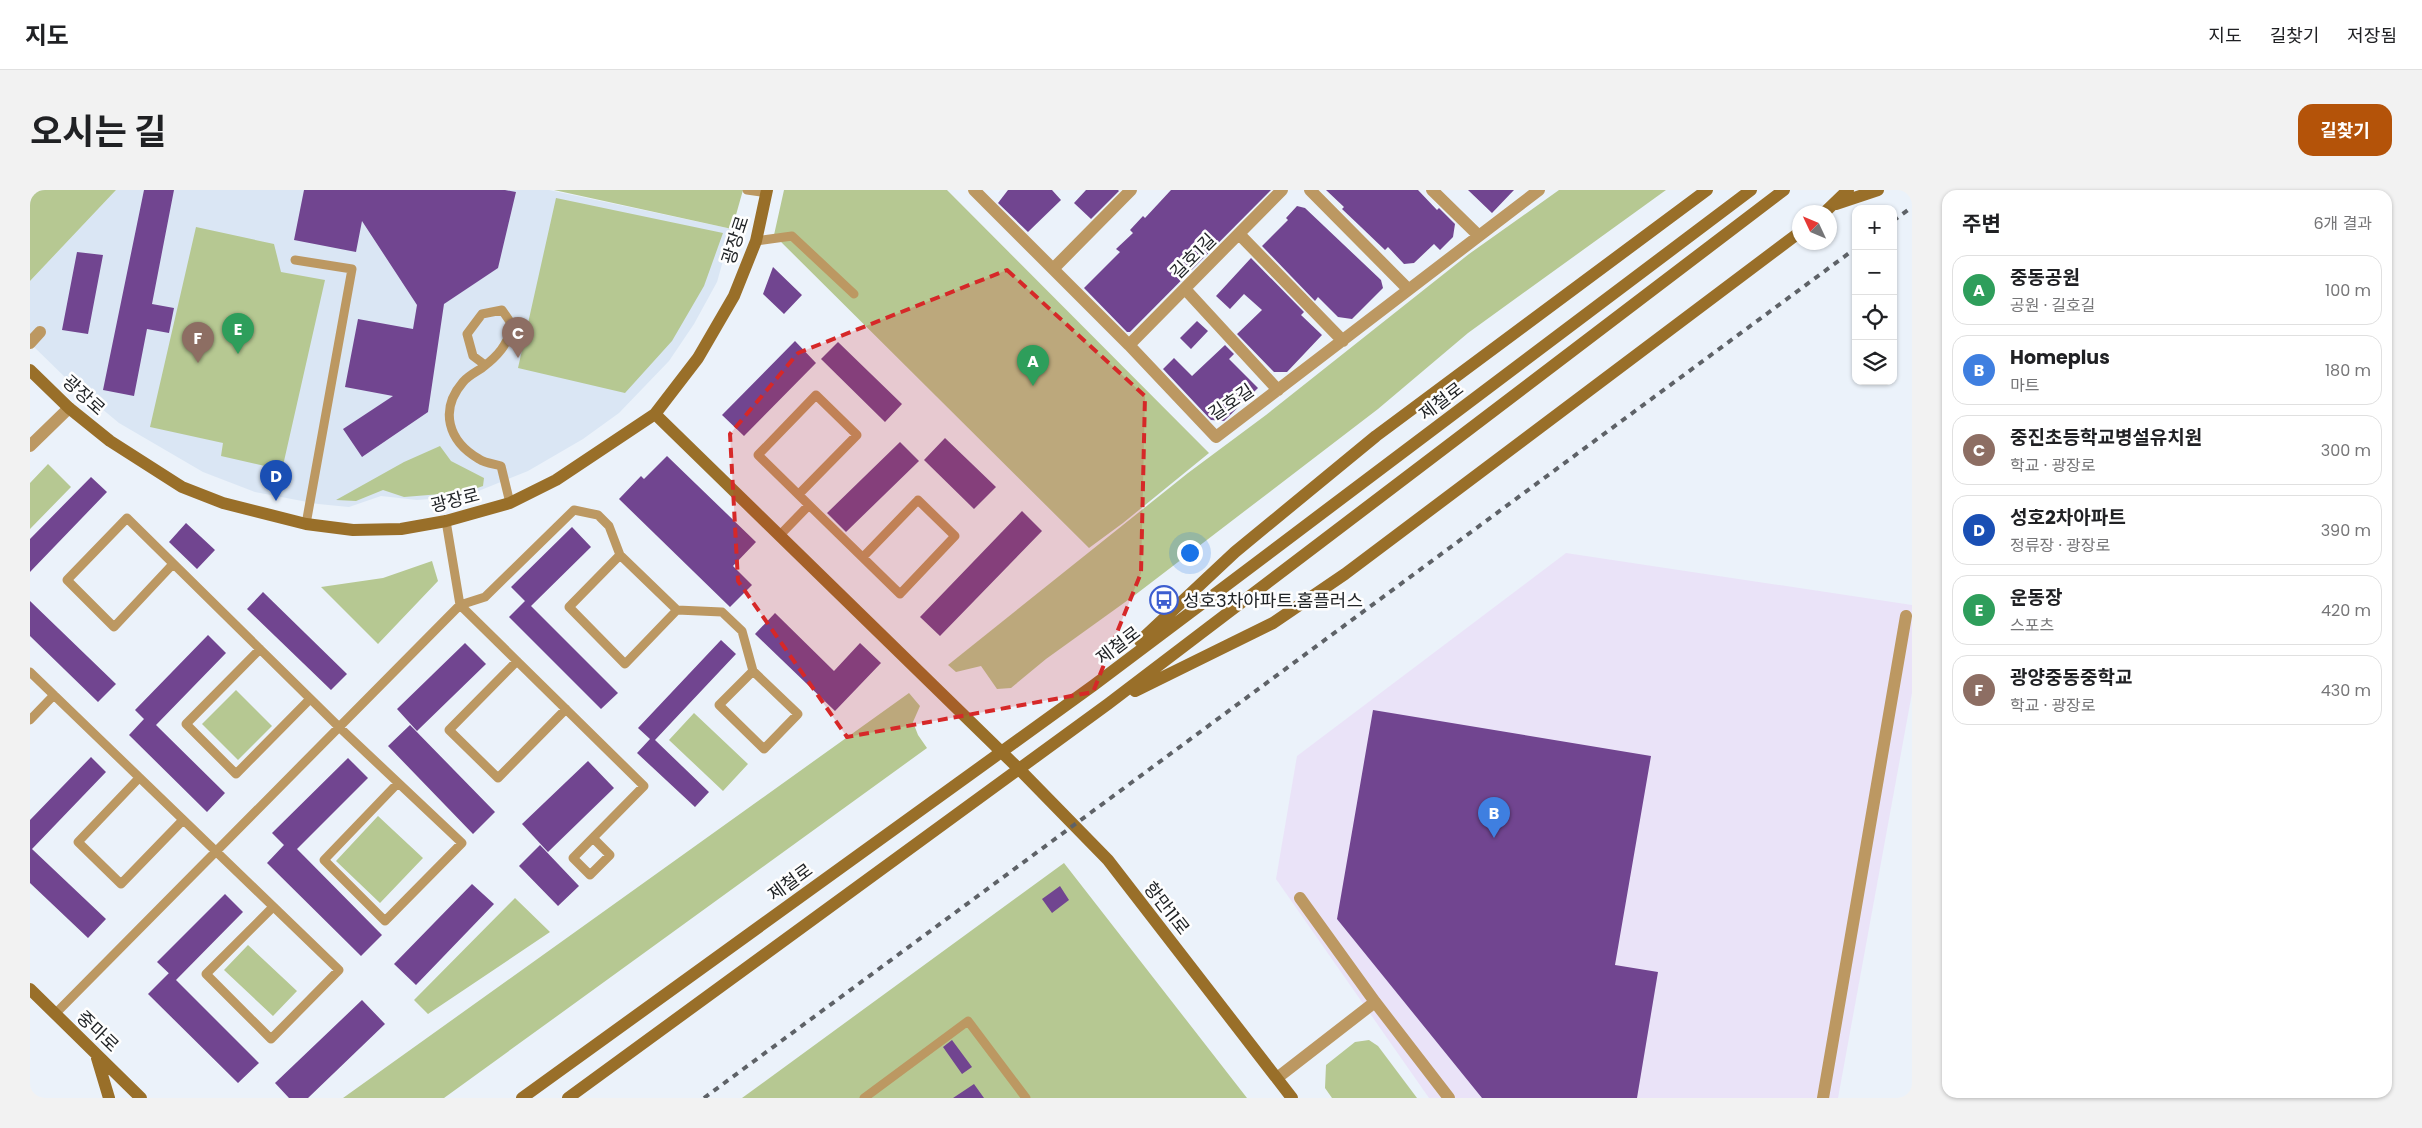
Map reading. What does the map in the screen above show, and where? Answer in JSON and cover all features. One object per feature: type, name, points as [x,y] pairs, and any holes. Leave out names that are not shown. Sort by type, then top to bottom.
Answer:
[{"type":"main road","points":[[1094,685],[1235,552],[1376,436],[1707,190]]},
{"type":"main road","name":"제철로","points":[[522,1098],[1094,685],[1751,190]]},
{"type":"main road","points":[[568,1098],[1108,704],[1784,190]]},
{"type":"main road","points":[[1836,204],[1848,190]]},
{"type":"main road","points":[[1836,204],[1878,190]]},
{"type":"main road","name":"광장로","points":[[30,370],[69,408],[110,441],[182,487],[254,512],[306,524],[353,530],[401,529],[446,522],[510,503],[556,480],[655,414],[698,358],[734,296],[756,241],[767,192]]},
{"type":"main road","points":[[1108,704],[1273,623],[1345,574],[1792,238]]},
{"type":"main road","name":"항만11로","points":[[655,414],[1019,769],[1108,860],[1292,1098]]},
{"type":"main road","name":"중마로","points":[[30,990],[141,1098]]},
{"type":"main road","points":[[97,1055],[109,1098]]},
{"type":"street","name":"길호길","points":[[974,190],[1128,345],[1216,437],[1539,190]]},
{"type":"street","points":[[1053,270],[1131,190]]},
{"type":"street","name":"길호1길","points":[[1128,345],[1282,190]]},
{"type":"street","points":[[1310,190],[1408,290]]},
{"type":"street","points":[[1432,190],[1479,236]]},
{"type":"street","points":[[1239,234],[1343,340]]},
{"type":"street","points":[[1185,289],[1278,390]]},
{"type":"street","points":[[30,342],[40,332]]},
{"type":"street","points":[[30,446],[69,408]]},
{"type":"street","points":[[1823,1098],[1906,616]]},
{"type":"street","points":[[1300,898],[1375,1002],[1449,1098]]},
{"type":"street","points":[[1277,1078],[1375,1002]]},
{"type":"lane","points":[[747,190],[767,192]]},
{"type":"lane","points":[[756,241],[792,236],[854,294]]},
{"type":"lane","points":[[295,260],[352,269],[306,524]]},
{"type":"lane","points":[[486,365],[473,356],[467,334],[482,314],[502,310],[513,326],[506,346],[486,365],[464,381],[452,399],[449,424],[459,443],[480,460],[501,466],[510,503]]},
{"type":"lane","points":[[799,494],[857,435],[816,395],[758,455],[900,594],[956,536],[918,500],[863,557]]},
{"type":"lane","points":[[779,536],[810,505]]},
{"type":"lane","points":[[55,1014],[460,605],[485,597],[574,510],[598,515],[610,526],[620,554],[676,610],[722,612],[742,631],[753,671],[798,714],[764,749],[719,705],[753,671]]},
{"type":"lane","points":[[173,564],[114,627],[67,580],[127,518],[310,699],[462,844],[385,921],[324,860],[398,783]]},
{"type":"lane","points":[[446,522],[460,605],[644,786],[593,838]]},
{"type":"lane","points":[[620,554],[569,607],[625,664],[676,610]]},
{"type":"lane","points":[[260,649],[186,724],[236,774],[310,699]]},
{"type":"lane","points":[[517,661],[449,730],[498,778],[566,709]]},
{"type":"lane","points":[[30,672],[339,970],[271,1039],[206,974],[273,907]]},
{"type":"lane","points":[[30,720],[54,695]]},
{"type":"lane","points":[[139,778],[78,842],[121,884],[183,820]]},
{"type":"lane","points":[[864,1098],[968,1021],[1026,1098]]},
{"type":"highlighted area","points":[[1007,270],[1145,396],[1141,573],[1093,692],[847,737],[738,581],[730,434],[798,353]]},
{"type":"shaded area","points":[[116,190],[549,190],[732,229],[717,282],[694,324],[669,361],[619,413],[583,439],[528,471],[466,496],[417,500],[381,496],[349,507],[318,504],[255,492],[203,472],[119,423],[72,384],[30,343],[30,281]]},
{"type":"shaded area","points":[[1566,553],[1912,605],[1912,693],[1838,1098],[1429,1098],[1276,879],[1297,756]]},
{"type":"green space","points":[[30,190],[116,190],[30,281]]},
{"type":"green space","points":[[554,190],[743,190],[732,229]]},
{"type":"green space","points":[[784,190],[947,190],[1209,453],[1123,523],[1089,548],[774,235]]},
{"type":"green space","points":[[1559,190],[1666,190],[1468,333],[1378,409],[1135,595],[1046,659],[1011,688],[997,689],[981,666],[956,672],[948,665],[1188,473],[1266,415],[1469,254]]},
{"type":"green space","points":[[556,198],[723,233],[704,286],[672,341],[625,393],[518,368]]},
{"type":"green space","points":[[196,227],[274,244],[281,272],[325,280],[282,470],[221,456],[223,443],[150,427]]},
{"type":"green space","points":[[440,446],[451,461],[484,478],[483,486],[466,492],[404,497],[383,490],[356,501],[336,500],[404,462]]},
{"type":"green space","points":[[48,464],[71,487],[30,529],[30,483]]},
{"type":"green space","points":[[432,561],[438,581],[378,644],[321,587],[383,578]]},
{"type":"green space","points":[[236,690],[272,726],[238,760],[202,724]]},
{"type":"green space","points":[[909,693],[920,706],[913,722],[918,735],[927,748],[444,1098],[343,1098]]},
{"type":"green space","points":[[694,713],[748,764],[723,791],[669,740]]},
{"type":"green space","points":[[378,816],[423,858],[380,903],[336,861]]},
{"type":"green space","points":[[1064,863],[1247,1098],[742,1098]]},
{"type":"green space","points":[[515,898],[550,932],[428,1014],[414,1000]]},
{"type":"green space","points":[[248,945],[297,991],[273,1016],[224,970]]},
{"type":"green space","points":[[1369,1040],[1378,1046],[1417,1098],[1332,1098],[1325,1088],[1326,1065],[1355,1042]]},
{"type":"building","points":[[144,190],[174,190],[152,304],[174,308],[169,333],[147,329],[134,396],[103,390]]},
{"type":"building","points":[[304,190],[505,190],[516,192],[498,268],[444,304],[428,412],[362,457],[343,429],[393,396],[345,387],[358,319],[413,329],[417,305],[362,221],[356,252],[294,240]]},
{"type":"building","points":[[1008,190],[1052,190],[1061,200],[1028,232],[998,203]]},
{"type":"building","points":[[1086,190],[1119,191],[1091,219],[1074,203]]},
{"type":"building","points":[[1171,190],[1271,190],[1130,332],[1127,332],[1084,288],[1120,252],[1116,249],[1133,233],[1130,230],[1143,216],[1145,218]]},
{"type":"building","points":[[1326,190],[1418,190],[1437,210],[1439,208],[1455,224],[1453,237],[1440,250],[1434,244],[1414,263],[1404,264],[1388,247],[1385,250],[1342,209],[1344,207]]},
{"type":"building","points":[[1468,190],[1514,190],[1492,213]]},
{"type":"building","points":[[1297,206],[1305,208],[1381,280],[1383,288],[1352,319],[1338,317],[1318,297],[1315,301],[1262,246],[1288,220],[1286,218]]},
{"type":"building","points":[[77,252],[103,255],[88,334],[62,330]]},
{"type":"building","points":[[1251,258],[1304,312],[1301,315],[1322,335],[1287,372],[1274,372],[1237,334],[1262,310],[1244,294],[1230,309],[1216,296]]},
{"type":"building","points":[[773,267],[802,295],[784,314],[763,294]]},
{"type":"building","points":[[1197,321],[1208,331],[1191,349],[1180,338]]},
{"type":"building","points":[[795,341],[816,363],[744,436],[722,415]]},
{"type":"building","points":[[838,342],[902,404],[885,422],[821,359]]},
{"type":"building","points":[[1225,345],[1234,354],[1229,359],[1258,388],[1224,421],[1211,420],[1163,369],[1174,358],[1192,376]]},
{"type":"building","points":[[945,438],[996,487],[974,509],[924,460]]},
{"type":"building","points":[[900,442],[919,461],[846,532],[827,513]]},
{"type":"building","points":[[667,456],[756,542],[733,566],[752,585],[730,607],[619,499],[641,476],[644,479]]},
{"type":"building","points":[[91,477],[107,492],[30,572],[30,539]]},
{"type":"building","points":[[1022,511],[1042,531],[940,636],[920,617]]},
{"type":"building","points":[[186,523],[215,550],[197,569],[169,542]]},
{"type":"building","points":[[572,527],[591,547],[531,606],[618,693],[601,709],[509,617],[525,601],[511,587]]},
{"type":"building","points":[[263,592],[347,674],[331,690],[247,609]]},
{"type":"building","points":[[30,601],[116,684],[98,702],[30,636]]},
{"type":"building","points":[[775,613],[834,671],[860,643],[881,663],[835,711],[755,634]]},
{"type":"building","points":[[208,635],[226,653],[156,725],[225,793],[207,812],[129,735],[144,719],[135,710]]},
{"type":"building","points":[[721,640],[736,654],[655,740],[709,792],[695,807],[637,753],[650,739],[638,728]]},
{"type":"building","points":[[465,643],[486,664],[417,731],[397,709]]},
{"type":"building","points":[[1373,710],[1651,756],[1615,965],[1658,972],[1637,1098],[1482,1098],[1337,919]]},
{"type":"building","points":[[410,725],[495,812],[473,834],[388,746]]},
{"type":"building","points":[[91,757],[106,772],[32,849],[106,919],[88,938],[30,883],[30,820]]},
{"type":"building","points":[[348,758],[368,778],[297,849],[382,935],[361,956],[267,863],[284,845],[272,833]]},
{"type":"building","points":[[588,761],[614,788],[548,852],[522,824]]},
{"type":"building","points":[[540,845],[579,886],[558,906],[519,866]]},
{"type":"building","points":[[472,884],[494,904],[416,985],[394,964]]},
{"type":"building","points":[[1060,886],[1069,900],[1052,913],[1042,899]]},
{"type":"building","points":[[225,894],[243,912],[176,980],[157,962]]},
{"type":"building","points":[[169,973],[259,1063],[238,1083],[148,994]]},
{"type":"building","points":[[362,1000],[385,1024],[308,1098],[289,1098],[275,1083]]},
{"type":"building","points":[[952,1040],[972,1067],[962,1074],[943,1047]]},
{"type":"building","points":[[974,1084],[984,1098],[953,1098]]},
{"type":"railway","points":[[1897,218],[1912,207]]},
{"type":"railway","points":[[704,1098],[1853,250]]},
{"type":"place","name":"운동장","points":[[238,354]]},
{"type":"place","name":"중진초등학교병설유치원","points":[[518,358]]},
{"type":"place","name":"광양중동중학교","points":[[198,363]]},
{"type":"place","name":"중동공원","points":[[1033,386]]},
{"type":"place","name":"성호2차아파트","points":[[276,501]]},
{"type":"place","name":"성호3차아파트.홈플러스","points":[[1164,600]]},
{"type":"place","name":"Homeplus","points":[[1494,838]]}]
